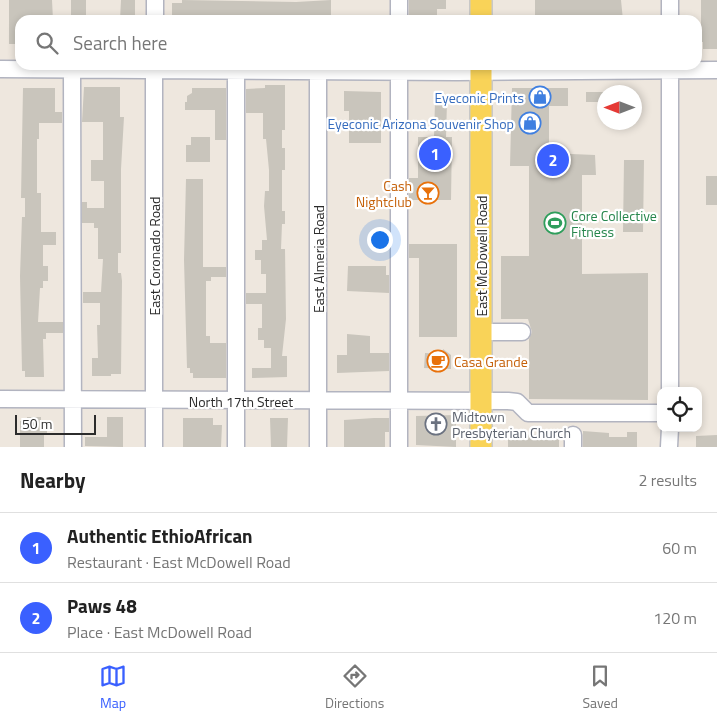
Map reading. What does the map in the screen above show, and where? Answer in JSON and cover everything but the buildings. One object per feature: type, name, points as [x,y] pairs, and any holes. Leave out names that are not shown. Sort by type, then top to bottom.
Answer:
[{"type":"main road","points":[[480,0],[480,15]]},
{"type":"main road","name":"East McDowell Road","points":[[480,70],[481,447]]},
{"type":"street","points":[[155,0],[155,15]]},
{"type":"street","points":[[398,0],[399,15]]},
{"type":"street","points":[[670,0],[670,15]]},
{"type":"street","points":[[0,69],[15,69]]},
{"type":"street","points":[[702,69],[717,70]]},
{"type":"street","points":[[72,70],[73,447]]},
{"type":"street","name":"East Coronado Road","points":[[154,70],[154,447]]},
{"type":"street","points":[[209,70],[318,72],[358,70]]},
{"type":"street","points":[[399,70],[399,447]]},
{"type":"street","points":[[670,70],[670,387]]},
{"type":"street","points":[[236,71],[236,447]]},
{"type":"street","name":"East Almeria Road","points":[[318,72],[318,447]]},
{"type":"street","points":[[481,332],[522,332]]},
{"type":"street","name":"North 17th Street","points":[[0,399],[482,401],[517,402],[528,413],[657,413]]},
{"type":"street","points":[[669,447],[670,432]]},
{"type":"place","name":"Eyeconic Prints","points":[[540,97]]},
{"type":"place","name":"Eyeconic Arizona Souvenir Shop","points":[[530,123]]},
{"type":"place","name":"Authentic EthioAfrican","points":[[435,154]]},
{"type":"place","name":"Paws 48","points":[[553,160]]},
{"type":"place","name":"Cash Nightclub","points":[[428,193]]},
{"type":"place","name":"Core Collective Fitness","points":[[555,223]]},
{"type":"place","name":"Casa Grande","points":[[438,361]]},
{"type":"place","name":"Midtown Presbyterian Church","points":[[436,424]]}]
